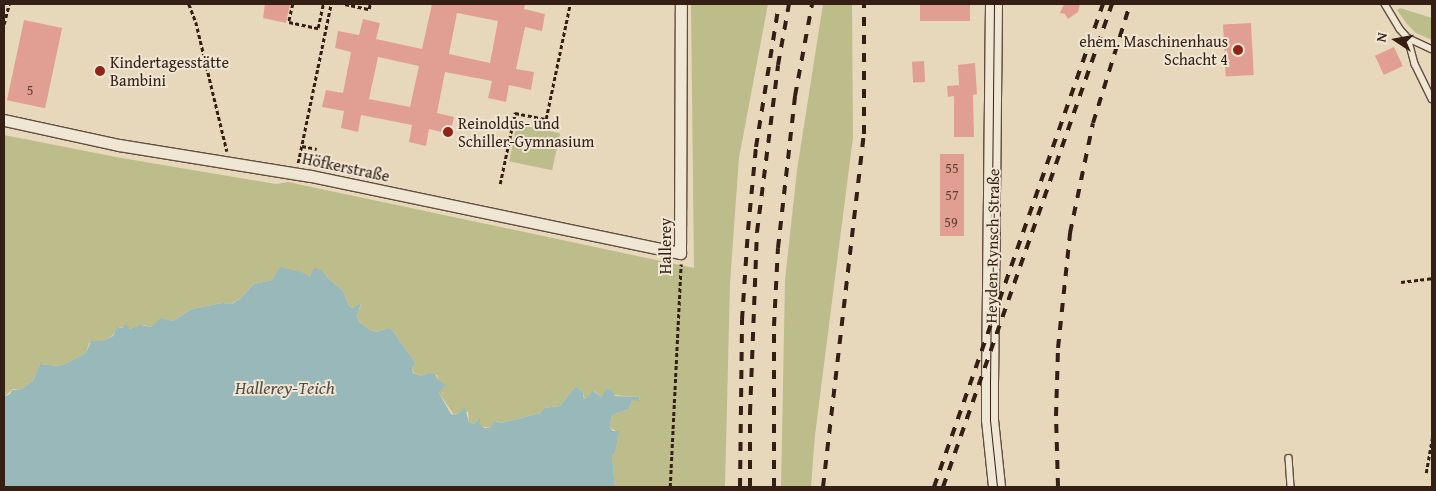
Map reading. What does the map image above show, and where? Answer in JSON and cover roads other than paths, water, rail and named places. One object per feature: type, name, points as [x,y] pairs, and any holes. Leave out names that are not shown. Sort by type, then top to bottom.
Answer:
[{"type":"main road","name":"Heyden-Rynsch-Straße","points":[[994,4],[990,420],[997,487]]},
{"type":"street","name":"Hallerey","points":[[680,4],[680,252]]},
{"type":"street","name":"Höfkerstraße","points":[[4,120],[119,144],[296,173],[680,252]]},
{"type":"lane","points":[[1385,4],[1400,29],[1408,38],[1432,49]]},
{"type":"lane","points":[[1408,38],[1414,64],[1432,99]]},
{"type":"lane","points":[[1289,458],[1291,487]]},
{"type":"water","name":"Hallerey-Teich","points":[[280,267],[304,273],[309,277],[314,268],[322,270],[343,291],[349,306],[353,308],[361,303],[357,317],[359,322],[370,330],[377,332],[389,328],[392,330],[416,364],[412,368],[413,373],[421,376],[428,373],[435,374],[438,380],[446,385],[439,393],[451,414],[455,415],[465,408],[469,422],[474,424],[480,417],[480,425],[485,428],[490,428],[495,421],[501,423],[541,413],[544,408],[560,406],[576,386],[583,392],[585,399],[593,391],[602,397],[606,389],[612,390],[615,396],[639,397],[640,401],[632,400],[629,409],[612,415],[610,428],[613,431],[619,431],[615,452],[612,456],[615,487],[4,487],[4,397],[10,394],[12,390],[20,390],[33,381],[40,364],[59,366],[65,364],[86,353],[91,341],[103,341],[113,336],[117,327],[123,328],[126,324],[130,329],[141,325],[151,327],[161,318],[173,321],[192,309],[222,303],[232,304],[241,298],[254,284],[272,280]]},
{"type":"tram line","points":[[994,4],[990,420],[997,487]]},
{"type":"railway","points":[[740,487],[742,320],[748,230],[756,147],[779,4]]},
{"type":"railway","points":[[750,487],[750,413],[757,232],[778,65],[789,4]]},
{"type":"railway","points":[[774,487],[774,326],[778,248],[795,96],[812,4]]},
{"type":"railway","points":[[823,487],[864,134],[864,4]]},
{"type":"railway","points":[[934,487],[1103,4]]},
{"type":"railway","points":[[943,487],[1112,4]]},
{"type":"railway","points":[[1058,487],[1056,416],[1058,348],[1070,233],[1093,123],[1130,4]]},
{"type":"place","name":"ehem. Maschinenhaus Schacht 4","points":[[1238,50]]},
{"type":"place","name":"Kindertagesstätte Bambini","points":[[100,71]]},
{"type":"place","name":"Reinoldus- und Schiller-Gymnasium","points":[[448,132]]}]
